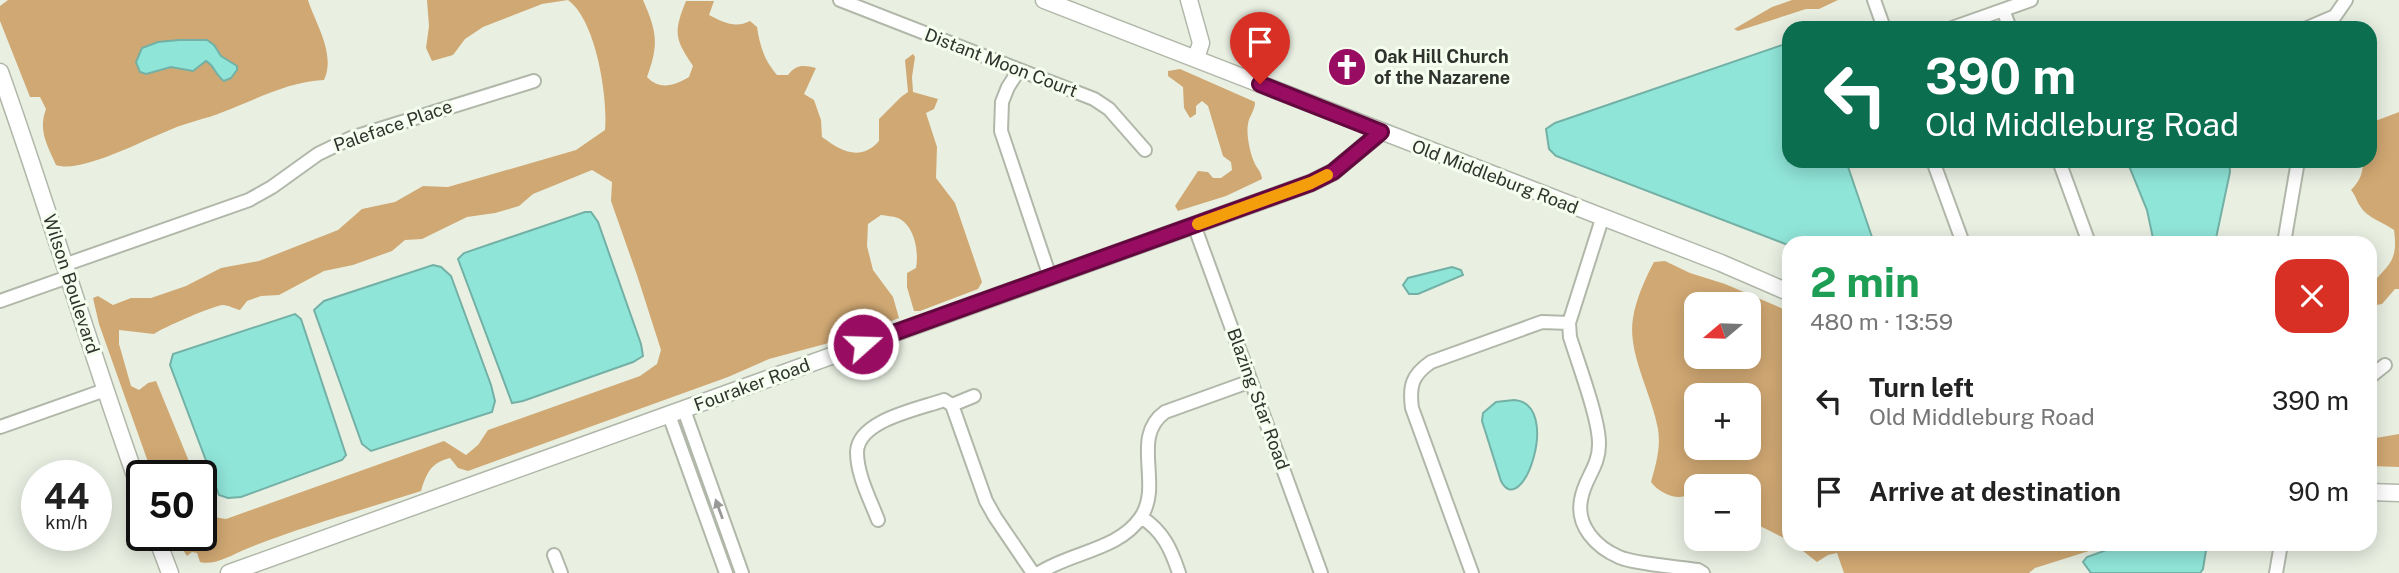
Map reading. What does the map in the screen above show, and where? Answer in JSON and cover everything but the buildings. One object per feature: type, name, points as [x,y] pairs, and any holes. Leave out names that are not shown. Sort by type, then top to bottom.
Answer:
[{"type":"main road","name":"Old Middleburg Road","points":[[1044,0],[1721,263],[1782,289]]},
{"type":"main road","points":[[1189,0],[1201,43],[1196,58]]},
{"type":"main road","name":"Wilson Boulevard","points":[[0,72],[37,176],[130,460]]},
{"type":"main road","name":"Fouraker Road","points":[[229,573],[1322,178],[1356,155],[1381,132]]},
{"type":"main road","points":[[2377,492],[2399,493]]},
{"type":"main road","points":[[162,551],[170,573]]},
{"type":"street","name":"Distant Moon Court","points":[[840,0],[1101,103],[1145,150]]},
{"type":"street","points":[[1874,0],[1882,21]]},
{"type":"street","points":[[1972,21],[2031,0]]},
{"type":"street","points":[[2323,21],[2335,16],[2345,2]]},
{"type":"street","points":[[2003,10],[2007,21]]},
{"type":"street","points":[[1019,70],[1002,102],[1001,131],[1051,277]]},
{"type":"street","name":"Paleface Place","points":[[0,301],[66,271],[248,200],[272,187],[318,154],[351,138],[534,81]]},
{"type":"street","points":[[1936,168],[1960,236]]},
{"type":"street","points":[[2062,168],[2086,236]]},
{"type":"street","points":[[2285,236],[2297,168]]},
{"type":"street","points":[[1602,219],[1569,323],[1570,337],[1600,442],[1598,461],[1581,498],[1583,527],[1603,548],[1621,558],[1703,573]]},
{"type":"street","name":"Blazing Star Road","points":[[1195,225],[1321,573]]},
{"type":"street","points":[[1472,573],[1412,408],[1412,380],[1419,370],[1431,362],[1542,323],[1569,323]]},
{"type":"street","points":[[2377,371],[2385,365]]},
{"type":"street","points":[[1039,573],[1068,558],[1115,540],[1133,527],[1141,517],[1150,493],[1148,434],[1157,418],[1165,412],[1251,382]]},
{"type":"street","points":[[0,427],[105,390]]},
{"type":"street","points":[[952,405],[974,396]]},
{"type":"street","points":[[878,520],[860,472],[857,452],[862,436],[878,423],[944,400],[952,405],[986,501],[1033,573]]},
{"type":"street","points":[[676,412],[726,573]]},
{"type":"street","points":[[676,412],[742,573]]},
{"type":"street","points":[[1141,517],[1152,524],[1166,540],[1180,573]]},
{"type":"street","points":[[2276,573],[2280,551]]},
{"type":"street","points":[[554,555],[561,573]]},
{"type":"shaded area","points":[[8,0],[308,0],[324,40],[327,70],[324,80],[297,84],[272,92],[97,160],[81,165],[56,165],[43,131],[46,109],[40,97],[30,97],[0,21],[0,6]]},
{"type":"shaded area","points":[[427,0],[568,0],[542,4],[483,27],[465,39],[453,55],[432,61],[426,48],[429,26]]},
{"type":"shaded area","points":[[568,0],[643,0],[655,38],[647,77],[662,85],[673,84],[689,77],[693,66],[682,49],[678,35],[679,21],[686,1],[714,1],[709,15],[734,24],[750,21],[757,27],[763,53],[777,75],[788,75],[800,66],[816,68],[804,94],[814,100],[821,120],[822,137],[850,152],[865,151],[879,141],[879,119],[908,92],[905,60],[913,54],[913,92],[938,99],[934,109],[926,113],[937,147],[936,178],[955,203],[982,282],[978,289],[914,311],[907,287],[907,273],[916,268],[917,255],[912,233],[904,222],[896,217],[881,215],[868,224],[867,246],[873,270],[893,297],[899,318],[840,340],[769,359],[728,377],[468,471],[458,468],[450,458],[444,460],[431,469],[421,491],[289,533],[223,559],[205,563],[200,562],[197,553],[192,552],[187,556],[184,551],[217,551],[217,518],[226,519],[444,441],[466,455],[478,445],[488,430],[640,376],[657,364],[661,350],[611,201],[612,182],[592,170],[533,194],[519,206],[467,217],[422,239],[405,240],[392,251],[353,265],[324,271],[279,295],[261,296],[247,301],[240,310],[225,305],[218,306],[154,334],[119,330],[119,344],[131,386],[139,390],[156,381],[188,460],[147,460],[99,324],[93,298],[98,296],[113,305],[131,298],[151,298],[186,286],[221,268],[259,261],[338,230],[362,209],[395,202],[423,186],[448,187],[576,150],[605,130],[598,60],[593,41],[578,10]]},
{"type":"shaded area","points":[[1792,0],[1838,0],[1819,9],[1806,9],[1738,31],[1734,29],[1772,7]]},
{"type":"shaded area","points":[[1180,69],[1255,102],[1248,124],[1248,138],[1253,160],[1262,179],[1226,196],[1178,211],[1175,206],[1198,171],[1208,172],[1213,178],[1221,178],[1232,170],[1231,162],[1223,156],[1208,106],[1202,101],[1196,106],[1196,114],[1190,118],[1184,108],[1183,87],[1168,76],[1168,71]]},
{"type":"shaded area","points":[[2399,112],[2399,289],[2395,289],[2382,304],[2377,305],[2377,279],[2393,257],[2394,230],[2367,214],[2351,190],[2357,183],[2362,168],[2377,168],[2377,120]]},
{"type":"shaded area","points":[[1665,261],[1744,292],[1684,292],[1684,369],[1761,369],[1761,299],[1782,308],[1782,537],[1761,526],[1761,474],[1684,474],[1684,496],[1681,497],[1661,491],[1651,482],[1659,436],[1634,345],[1632,331],[1636,304],[1654,262]]},
{"type":"shaded area","points":[[2399,434],[2399,467],[2377,466],[2377,438]]},
{"type":"shaded area","points":[[1803,551],[2089,551],[2035,568],[2029,573],[1844,573],[1837,553],[1817,562]]},
{"type":"water","points":[[207,40],[221,56],[237,66],[237,70],[231,78],[224,81],[206,61],[193,71],[171,67],[146,74],[140,72],[136,62],[142,48],[158,42]]},
{"type":"water","points":[[1782,45],[1782,168],[1848,168],[1872,236],[1782,236],[1782,243],[1556,156],[1549,149],[1546,129],[1555,123]]},
{"type":"water","points":[[2130,168],[2230,168],[2216,236],[2153,236],[2147,210]]},
{"type":"water","points":[[591,212],[598,222],[643,356],[633,362],[512,403],[458,259],[464,253]]},
{"type":"water","points":[[433,265],[441,267],[451,276],[491,385],[495,401],[492,412],[371,451],[362,444],[314,310],[324,301]]},
{"type":"water","points":[[1452,267],[1461,270],[1463,275],[1418,294],[1409,294],[1403,285],[1408,278]]},
{"type":"water","points":[[295,314],[301,319],[346,455],[342,460],[241,497],[228,498],[219,495],[217,460],[206,460],[170,365],[173,354]]},
{"type":"water","points":[[1514,400],[1528,406],[1536,420],[1537,438],[1534,457],[1527,474],[1519,486],[1510,489],[1501,481],[1482,421],[1483,413],[1496,402]]},
{"type":"water","points":[[2104,551],[2206,551],[2200,573],[2091,573],[2083,562],[2087,557]]},
{"type":"slow traffic","points":[[1198,224],[1327,175]]},
{"type":"place","name":"Oak Hill Church of the Nazarene","points":[[1347,67]]},
{"type":"route","points":[[863,344],[1311,183],[1333,172],[1381,132],[1260,84]]}]
